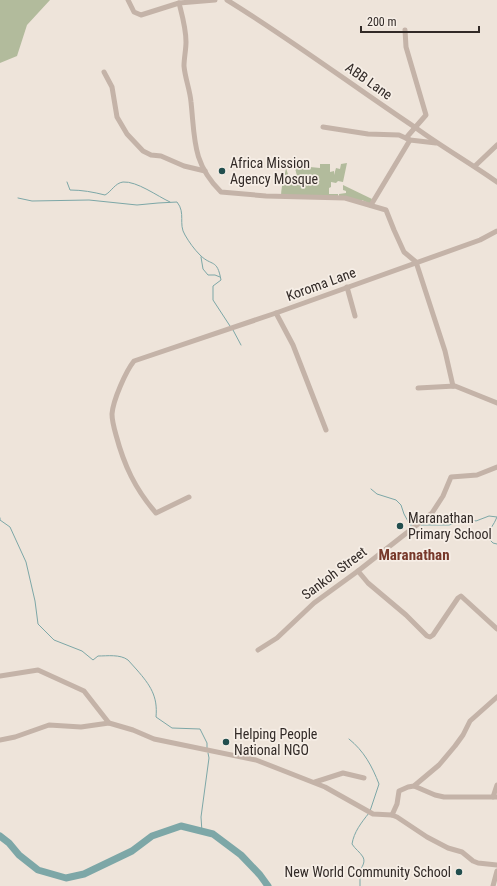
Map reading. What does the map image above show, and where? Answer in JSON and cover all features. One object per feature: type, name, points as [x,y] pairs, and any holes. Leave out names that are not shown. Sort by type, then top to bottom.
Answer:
[{"type":"street","points":[[128,0],[134,12],[141,14],[179,2],[215,0]]},
{"type":"street","name":"ABB Lane","points":[[227,0],[336,72],[438,144],[475,166],[497,182]]},
{"type":"street","points":[[179,2],[185,32],[184,65],[191,101],[195,146],[197,155],[210,179],[221,192],[266,196],[345,198],[386,210],[404,252],[416,262],[445,351],[453,386]]},
{"type":"street","points":[[371,205],[408,139],[426,115],[406,47],[405,30]]},
{"type":"street","points":[[104,72],[112,87],[117,117],[127,134],[143,151],[151,155],[161,156],[184,166],[205,171]]},
{"type":"street","points":[[323,126],[368,134],[393,134],[408,139],[438,144]]},
{"type":"street","points":[[475,166],[497,145]]},
{"type":"street","name":"Koroma Lane","points":[[189,496],[156,513],[136,486],[121,454],[113,422],[113,406],[128,368],[134,361],[276,313],[480,240],[497,231]]},
{"type":"street","points":[[347,287],[355,316]]},
{"type":"street","points":[[276,313],[293,345],[326,430]]},
{"type":"street","points":[[418,388],[461,387],[497,403]]},
{"type":"street","name":"Sankoh Street","points":[[258,650],[277,638],[314,603],[358,571],[432,513],[443,496],[451,477],[477,475],[497,467]]},
{"type":"street","points":[[358,571],[368,583],[406,615],[427,636],[430,637],[433,635],[458,598],[463,596],[476,611],[497,629]]},
{"type":"street","points":[[0,676],[38,670],[78,687],[88,694],[109,723]]},
{"type":"street","points":[[392,815],[397,804],[399,791],[414,786],[446,758],[463,735],[470,721],[497,697]]},
{"type":"street","points":[[0,740],[16,737],[49,725],[80,727],[109,723],[133,730],[154,739],[256,760],[315,782],[373,814],[392,815],[440,844],[462,852],[473,861],[497,865]]},
{"type":"street","points":[[315,782],[343,773],[364,778]]},
{"type":"street","points":[[414,786],[428,793],[444,797],[495,797],[497,786]]},
{"type":"street","points":[[493,886],[497,871]]},
{"type":"green space","points":[[0,0],[50,0],[27,25],[17,56],[0,63]]},
{"type":"green space","points":[[347,163],[343,182],[331,182],[331,187],[329,188],[329,194],[338,194],[338,197],[281,196],[283,177],[280,177],[280,175],[285,173],[286,168],[291,184],[291,182],[298,180],[295,168],[320,168],[320,164],[330,164],[330,172],[334,171],[334,175],[336,168],[340,169],[341,164]]},
{"type":"green space","points":[[343,185],[372,199],[370,204],[362,200],[362,202],[339,197],[339,194],[346,193],[346,191],[343,190]]},
{"type":"waterway","points":[[67,182],[70,190],[88,191],[105,195],[118,184],[129,182],[141,186],[170,202]]},
{"type":"waterway","points":[[18,198],[32,201],[89,200],[137,205],[177,202],[180,206],[182,214],[183,231],[187,238],[204,259],[214,264],[218,268],[221,280],[213,286],[213,300],[230,326]]},
{"type":"waterway","points":[[201,257],[203,269],[208,275],[220,277]]},
{"type":"waterway","points":[[233,330],[241,345]]},
{"type":"waterway","points":[[371,489],[377,494],[396,500],[401,505],[410,525],[412,525]]},
{"type":"waterway","points":[[421,525],[449,525],[469,519],[476,521],[489,516],[497,517],[487,537],[493,543],[497,544]]},
{"type":"waterway","points":[[0,518],[0,520],[10,527],[26,562],[35,601],[38,624],[54,640],[82,651],[93,660],[98,656],[117,656],[128,660],[146,681],[152,691],[156,703],[156,717],[172,728],[200,729],[207,743],[207,748]]},
{"type":"waterway","points":[[349,739],[367,759],[379,784],[370,811]]},
{"type":"waterway","points":[[202,832],[201,817],[209,758],[208,753]]},
{"type":"waterway","points":[[360,886],[360,872],[364,859],[352,844],[356,832],[369,813]]},
{"type":"waterway","points":[[0,836],[9,843],[19,855],[38,870],[66,878],[84,874],[132,851],[152,836],[181,826],[213,834],[241,855],[268,886]]},
{"type":"place","name":"Africa Mission Agency Mosque","points":[[222,171]]},
{"type":"place","name":"Maranathan Primary School","points":[[400,526]]},
{"type":"place","name":"Helping People National NGO","points":[[226,742]]},
{"type":"place","name":"New World Community School","points":[[459,872]]},
{"type":"district","name":"Maranathan","points":[[414,555]]}]
